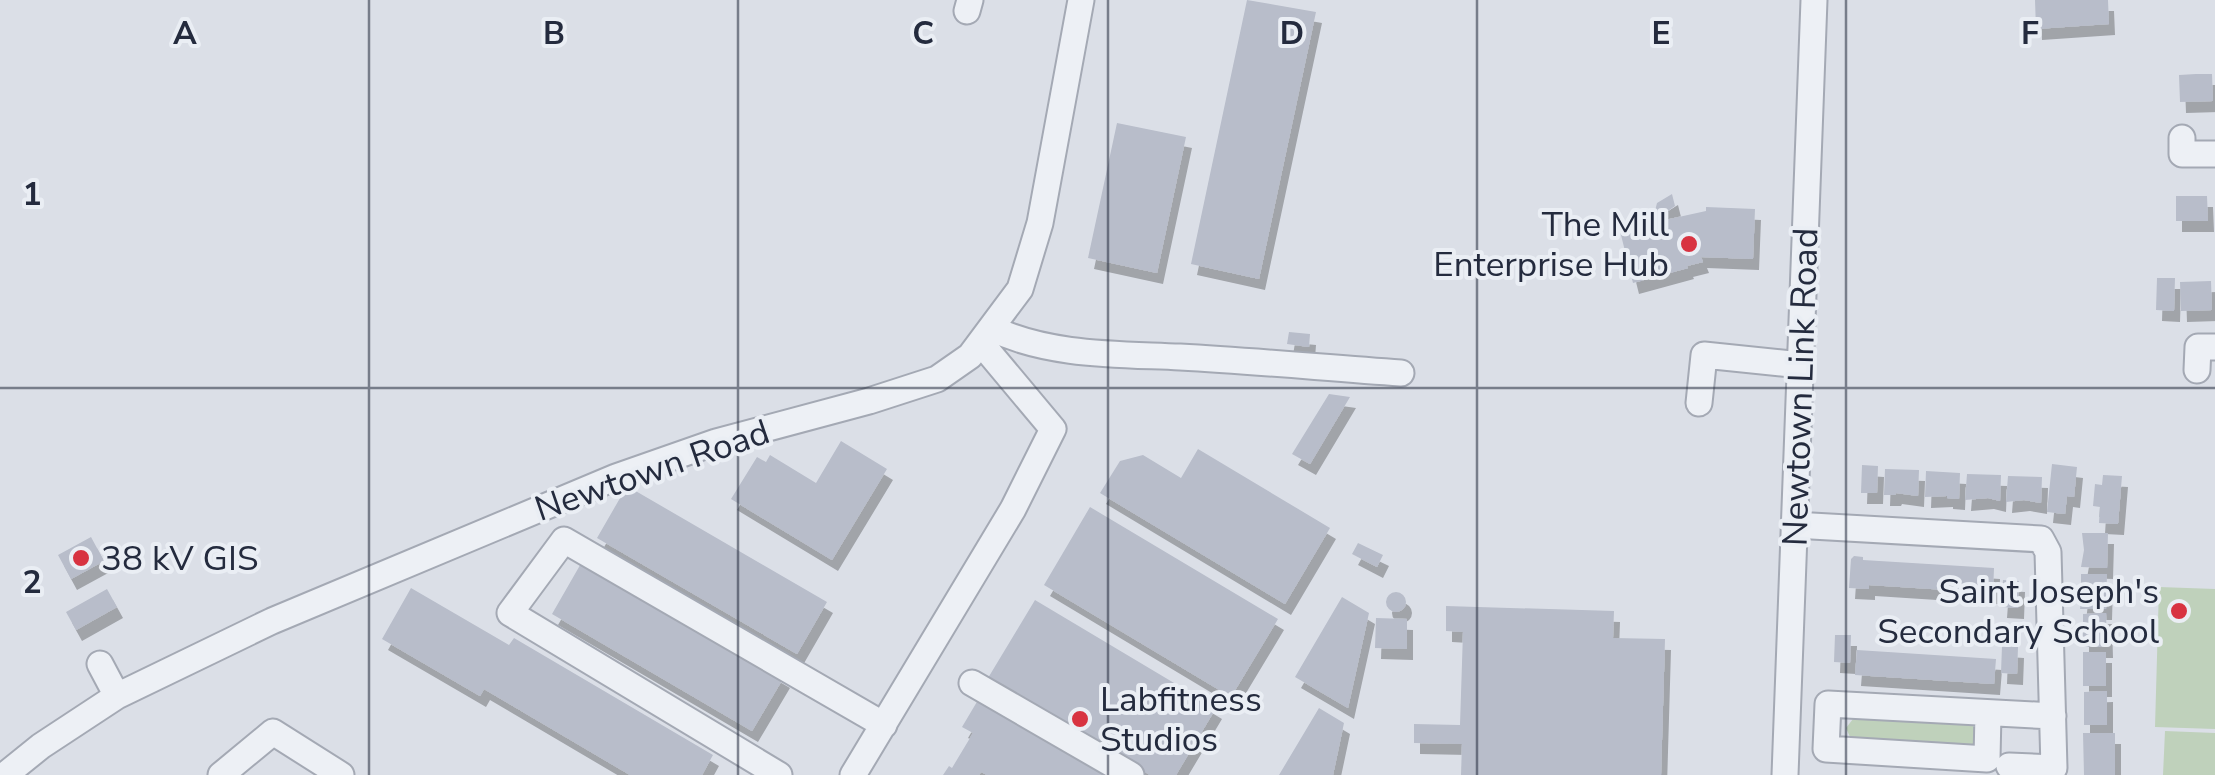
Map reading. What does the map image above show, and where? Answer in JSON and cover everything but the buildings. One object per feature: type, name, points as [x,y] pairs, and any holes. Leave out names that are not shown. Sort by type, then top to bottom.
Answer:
[{"type":"street","name":"Newtown Road","points":[[5,775],[117,696],[272,621],[616,477],[716,442],[869,402],[937,379],[970,356],[1020,289],[1040,223],[1081,0]]},
{"type":"street","name":"Newtown Link Road","points":[[1785,775],[1814,0]]},
{"type":"street","points":[[2182,138],[2182,154],[2215,154]]},
{"type":"street","points":[[987,336],[1118,356],[1402,374]]},
{"type":"street","points":[[853,775],[1022,493],[1053,429],[987,336]]},
{"type":"street","points":[[2197,370],[2198,347],[2215,347]]},
{"type":"street","points":[[1699,403],[1704,355],[1801,365]]},
{"type":"street","points":[[1794,525],[2042,538],[2048,552],[2054,768],[2010,766]]},
{"type":"street","points":[[780,775],[510,613],[564,540],[884,725]]},
{"type":"street","points":[[100,664],[117,696]]},
{"type":"street","points":[[972,683],[1131,775]]},
{"type":"street","points":[[1988,713],[1987,758],[1826,749],[1828,704],[2053,716]]},
{"type":"street","points":[[220,775],[273,732],[341,775]]},
{"type":"green space","points":[[2159,587],[2215,589],[2215,729],[2155,727]]},
{"type":"green space","points":[[1853,719],[1969,724],[1976,728],[1977,743],[1969,749],[1860,743],[1850,737],[1846,728]]},
{"type":"green space","points":[[2165,731],[2215,733],[2215,775],[2163,775]]},
{"type":"place","name":"The Mill Enterprise Hub","points":[[1689,244]]},
{"type":"place","name":"38 kV GIS","points":[[81,558]]},
{"type":"place","name":"Saint Joseph's Secondary School","points":[[2179,611]]},
{"type":"place","name":"Labfitness Studios","points":[[1080,719]]}]
